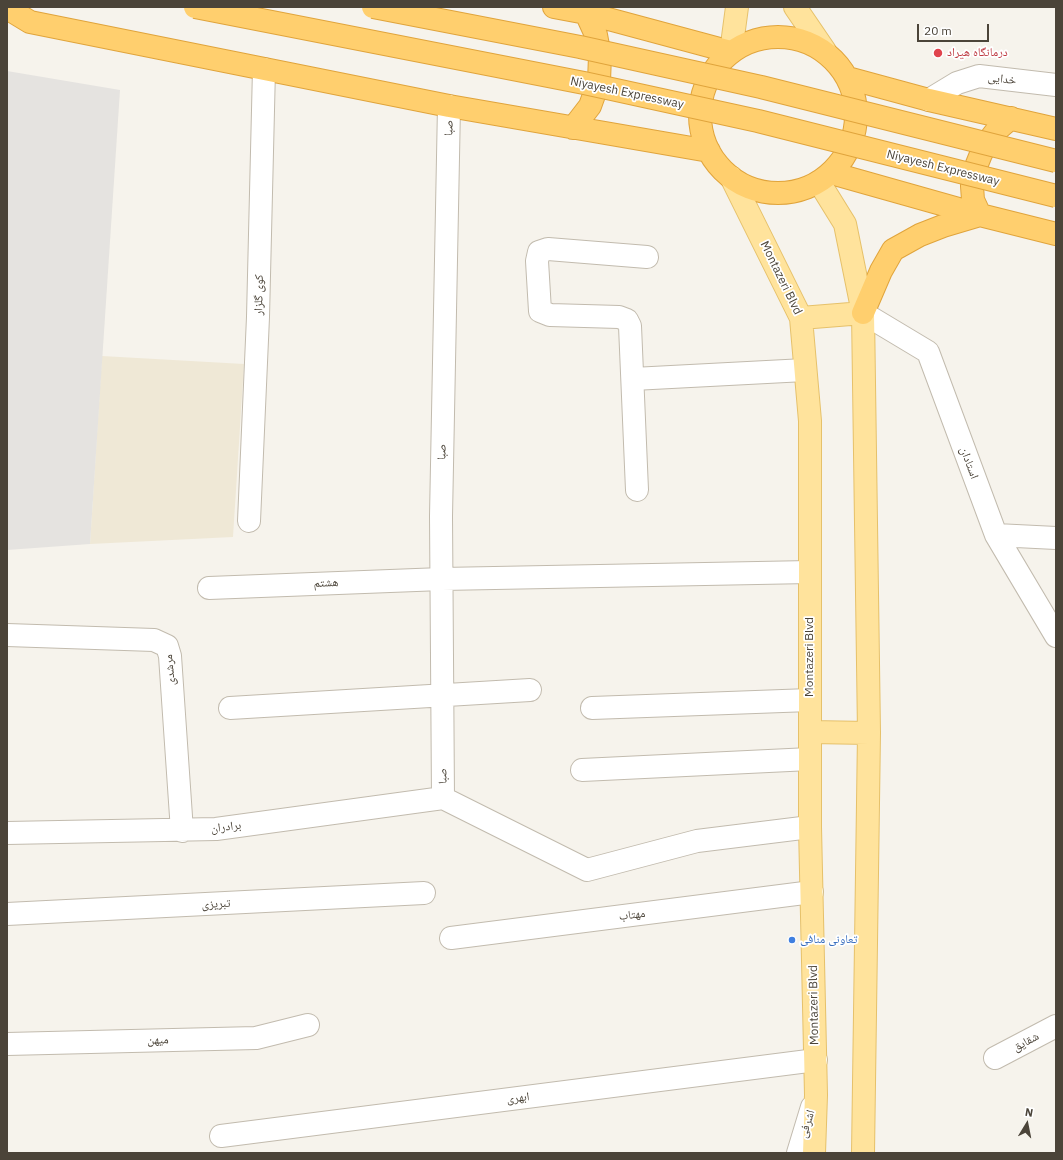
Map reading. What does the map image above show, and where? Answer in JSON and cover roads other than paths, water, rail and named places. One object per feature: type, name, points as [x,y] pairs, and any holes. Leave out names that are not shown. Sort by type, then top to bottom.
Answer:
[{"type":"highway","name":"Niyayesh Expressway","points":[[195,7],[584,83],[758,121],[1056,196]]},
{"type":"highway","points":[[373,7],[580,48],[761,87],[1056,161]]},
{"type":"highway","points":[[554,7],[586,13],[731,52]]},
{"type":"highway","points":[[7,8],[30,22],[449,106],[709,151]]},
{"type":"highway","points":[[573,128],[590,106],[599,82],[600,56],[596,35],[586,13]]},
{"type":"highway","points":[[783,36],[805,41],[825,51],[838,63],[848,78],[856,103],[856,129],[847,153],[825,178],[798,191],[774,193],[752,188],[731,177],[718,166],[709,151],[700,128],[700,103],[708,79],[722,59],[740,46],[761,38],[783,36]]},
{"type":"highway","points":[[848,78],[929,100],[1056,129]]},
{"type":"highway","points":[[980,215],[973,200],[972,186],[975,169],[981,154],[997,130],[1011,118]]},
{"type":"highway","points":[[825,178],[1056,234]]},
{"type":"highway","points":[[863,313],[881,271],[893,250],[920,235],[980,215]]},
{"type":"main road","points":[[731,52],[737,7]]},
{"type":"main road","points":[[796,7],[825,51]]},
{"type":"main road","name":"Montazeri Blvd","points":[[731,177],[801,318],[810,421],[810,827],[816,1060],[814,1153]]},
{"type":"main road","points":[[825,178],[845,224],[863,313],[869,733],[863,1153]]},
{"type":"main road","points":[[801,318],[863,313]]},
{"type":"main road","points":[[810,732],[869,733]]},
{"type":"street","name":"کوی گلزار","points":[[249,521],[258,317],[264,69]]},
{"type":"street","name":"خدایی","points":[[929,100],[957,83],[979,76],[1056,85]]},
{"type":"street","name":"صبا","points":[[443,798],[442,578],[440,516],[449,106]]},
{"type":"street","points":[[637,490],[630,326],[627,320],[619,317],[550,315],[540,311],[537,261],[539,252],[548,249],[647,257]]},
{"type":"street","name":"استادان","points":[[863,313],[928,352],[996,535],[1056,636]]},
{"type":"street","points":[[633,379],[805,370]]},
{"type":"street","points":[[996,535],[1056,538]]},
{"type":"street","name":"هشتم","points":[[209,588],[442,578],[810,572]]},
{"type":"street","name":"مرشدی","points":[[7,635],[154,640],[167,646],[170,656],[182,831]]},
{"type":"street","points":[[230,708],[530,690]]},
{"type":"street","points":[[592,708],[810,700]]},
{"type":"street","points":[[582,770],[810,759]]},
{"type":"street","points":[[443,798],[587,870],[697,841],[810,827]]},
{"type":"street","name":"برادران","points":[[7,833],[182,831],[216,829],[443,798]]},
{"type":"street","name":"مهتاب","points":[[451,938],[812,892]]},
{"type":"street","name":"تبریزی","points":[[7,914],[424,894]]},
{"type":"street","name":"میهن","points":[[7,1044],[256,1038],[308,1025]]},
{"type":"street","name":"شقایق","points":[[995,1058],[1056,1026]]},
{"type":"street","name":"ابهری","points":[[221,1136],[816,1060]]},
{"type":"street","name":"اشرفی","points":[[798,1153],[816,1095]]},
{"type":"place","name":"درمانگاه هیراد","points":[[938,53]]},
{"type":"place","name":"تعاونی منافی","points":[[792,940]]}]
